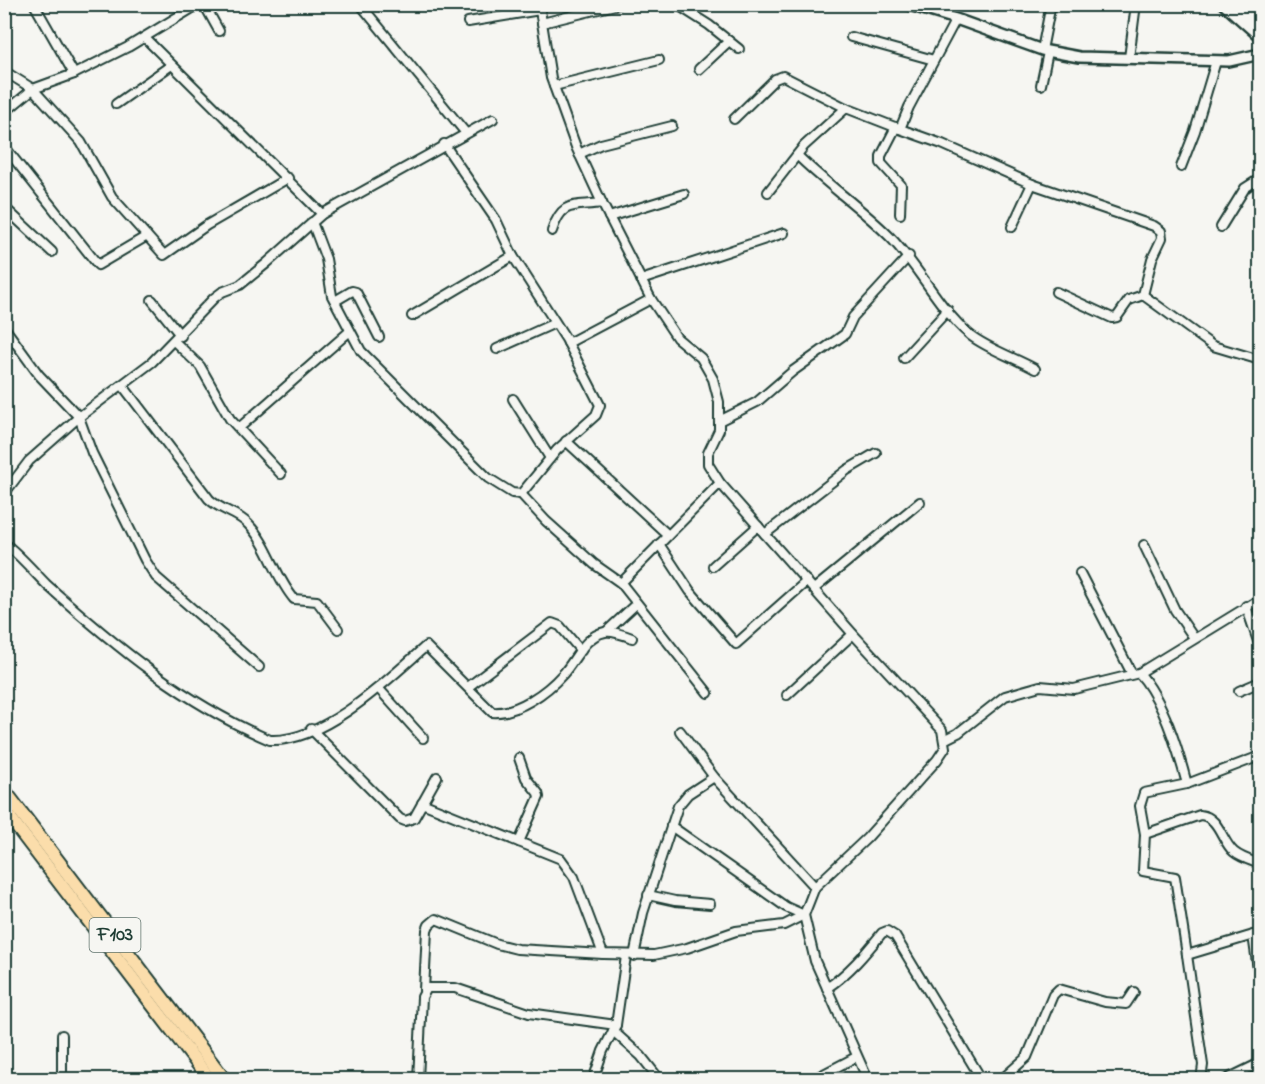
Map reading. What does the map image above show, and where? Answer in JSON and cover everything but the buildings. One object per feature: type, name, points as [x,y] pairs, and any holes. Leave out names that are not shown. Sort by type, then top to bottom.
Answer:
[{"type":"main road","points":[[1224,4],[1260,36]]},
{"type":"main road","points":[[1238,4],[1260,24]]},
{"type":"main road","name":"F103","points":[[4,790],[225,1080]]},
{"type":"main road","name":"F103","points":[[4,810],[210,1080]]},
{"type":"street","points":[[34,4],[74,74]]},
{"type":"street","points":[[360,4],[465,132]]},
{"type":"street","points":[[542,24],[619,4]]},
{"type":"street","points":[[676,4],[738,49]]},
{"type":"street","points":[[906,4],[956,19],[1045,51],[1079,57],[1229,61],[1260,54]]},
{"type":"street","points":[[938,14],[944,4]]},
{"type":"street","points":[[1041,85],[1051,4]]},
{"type":"street","points":[[1129,58],[1136,4]]},
{"type":"street","points":[[4,113],[33,89],[74,74],[205,5],[219,32]]},
{"type":"street","points":[[468,22],[539,8],[554,86],[579,154],[651,299],[677,338],[701,358],[713,379],[719,402],[719,430],[708,453],[708,464],[720,483],[814,590],[942,730],[945,748],[937,760],[867,838],[815,886],[804,915],[816,961],[856,1058],[868,1080]]},
{"type":"street","points":[[900,214],[901,186],[881,163],[881,156],[956,19]]},
{"type":"street","points":[[851,37],[934,60]]},
{"type":"street","points":[[145,38],[170,66],[288,178],[321,214]]},
{"type":"street","points":[[699,69],[729,41]]},
{"type":"street","points":[[554,86],[659,60]]},
{"type":"street","points":[[1181,167],[1195,131],[1216,61]]},
{"type":"street","points":[[116,104],[170,66]]},
{"type":"street","points":[[4,71],[33,89],[81,142],[112,197],[164,255],[207,225],[288,178]]},
{"type":"street","points":[[734,119],[775,80],[783,76],[846,108],[942,144],[1032,184],[1125,214],[1154,226],[1161,231],[1162,238],[1152,259],[1143,295]]},
{"type":"street","points":[[768,192],[797,155],[846,108]]},
{"type":"street","points":[[4,494],[28,460],[79,417],[123,386],[181,336],[222,292],[240,285],[321,214],[465,132],[493,119]]},
{"type":"street","points":[[579,154],[601,144],[672,126]]},
{"type":"street","points":[[444,144],[496,220],[513,256],[568,343],[600,405],[596,415],[566,441],[521,494]]},
{"type":"street","points":[[4,146],[98,264],[147,236]]},
{"type":"street","points":[[797,155],[815,173],[872,219],[909,256],[948,310],[973,337],[1035,369]]},
{"type":"street","points":[[1221,227],[1245,189],[1257,181],[1260,182]]},
{"type":"street","points":[[1012,227],[1032,184]]},
{"type":"street","points":[[609,217],[684,194]]},
{"type":"street","points":[[552,231],[558,213],[563,208],[602,203]]},
{"type":"street","points":[[4,207],[52,252]]},
{"type":"street","points":[[312,222],[325,254],[330,290],[334,301],[367,359],[488,478],[512,493],[521,494],[546,521],[594,564],[621,583],[708,693]]},
{"type":"street","points":[[641,280],[784,233]]},
{"type":"street","points":[[412,316],[513,256]]},
{"type":"street","points":[[719,421],[757,402],[793,371],[841,337],[853,317],[909,256]]},
{"type":"street","points":[[334,301],[352,291],[356,292],[380,337]]},
{"type":"street","points":[[1056,292],[1112,318],[1117,317],[1129,300],[1143,295]]},
{"type":"street","points":[[1143,295],[1213,346],[1260,360]]},
{"type":"street","points":[[568,343],[651,299]]},
{"type":"street","points":[[152,300],[181,336]]},
{"type":"street","points":[[904,358],[948,310]]},
{"type":"street","points":[[497,349],[555,322]]},
{"type":"street","points":[[4,327],[39,375],[79,417],[92,453],[145,560],[156,577],[259,667]]},
{"type":"street","points":[[239,428],[350,331]]},
{"type":"street","points":[[174,342],[200,366],[230,419],[281,474]]},
{"type":"street","points":[[123,386],[209,499],[219,509],[236,515],[250,525],[294,599],[317,601],[338,629]]},
{"type":"street","points":[[513,399],[550,458]]},
{"type":"street","points":[[566,441],[668,535]]},
{"type":"street","points":[[765,534],[847,470],[876,453]]},
{"type":"street","points":[[621,583],[720,483]]},
{"type":"street","points":[[814,590],[920,502]]},
{"type":"street","points":[[713,566],[758,526]]},
{"type":"street","points":[[4,543],[108,637],[169,685],[270,740],[278,740],[311,729],[355,706],[379,689],[426,646],[492,712],[503,713],[520,706],[545,690],[563,674],[592,637],[607,632],[636,604]]},
{"type":"street","points":[[659,544],[690,591],[736,644],[807,581]]},
{"type":"street","points":[[1144,545],[1175,610],[1194,638]]},
{"type":"street","points":[[1080,573],[1136,674],[1146,680],[1166,720],[1187,784]]},
{"type":"street","points":[[944,740],[957,733],[1005,696],[1040,686],[1074,689],[1136,674],[1260,599]]},
{"type":"street","points":[[1246,606],[1260,647]]},
{"type":"street","points":[[468,687],[552,623],[560,626],[581,651]]},
{"type":"street","points":[[607,632],[632,638]]},
{"type":"street","points":[[787,695],[853,634]]},
{"type":"street","points":[[1239,691],[1260,682]]},
{"type":"street","points":[[379,689],[423,738]]},
{"type":"street","points":[[311,729],[399,819],[411,821],[437,777]]},
{"type":"street","points":[[680,731],[714,777],[815,886]]},
{"type":"street","points":[[1201,1080],[1203,1065],[1175,877],[1143,871],[1144,834],[1140,806],[1144,793],[1187,784],[1260,756]]},
{"type":"street","points":[[519,758],[526,778],[539,797],[519,842]]},
{"type":"street","points":[[593,1080],[614,1028],[630,956],[671,826],[683,798],[714,777]]},
{"type":"street","points":[[422,803],[561,859],[568,866],[603,954]]},
{"type":"street","points":[[1144,834],[1200,815],[1207,816],[1213,820],[1234,852],[1260,864]]},
{"type":"street","points":[[671,826],[786,907],[804,915]]},
{"type":"street","points":[[648,895],[675,901],[710,904]]},
{"type":"street","points":[[417,1080],[427,930],[436,919],[450,922],[497,944],[517,949],[630,956],[654,955],[687,948],[736,931],[784,926],[804,915]]},
{"type":"street","points":[[827,988],[839,981],[882,933],[887,931],[895,936],[982,1080]]},
{"type":"street","points":[[1186,955],[1257,934],[1260,984]]},
{"type":"street","points":[[424,990],[432,987],[454,988],[529,1013],[614,1028],[660,1080]]},
{"type":"street","points":[[1001,1080],[1027,1057],[1053,995],[1059,989],[1105,1002],[1126,1004],[1134,992]]},
{"type":"street","points":[[62,1035],[62,1080]]},
{"type":"street","points":[[812,1080],[856,1058]]},
{"type":"street","points":[[1225,1080],[1260,1063]]}]
